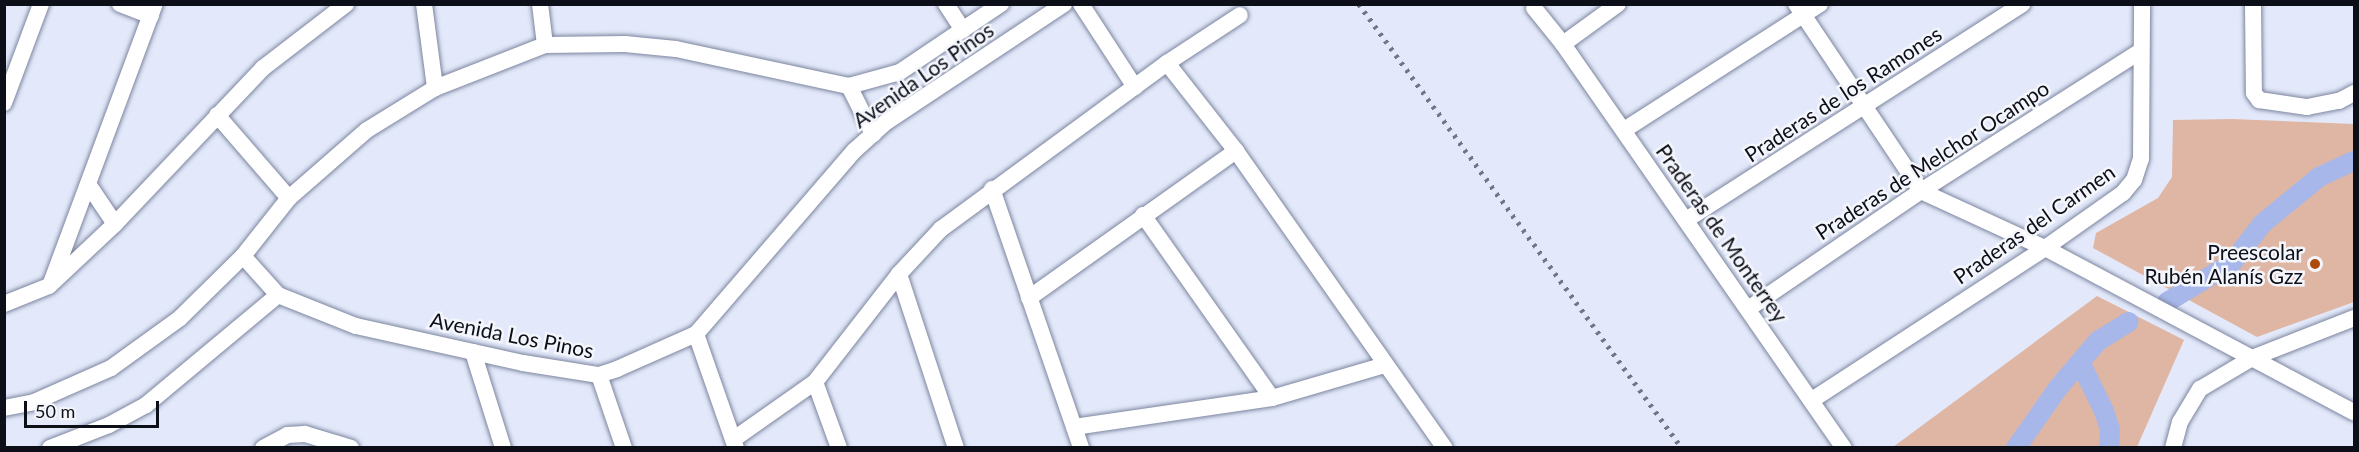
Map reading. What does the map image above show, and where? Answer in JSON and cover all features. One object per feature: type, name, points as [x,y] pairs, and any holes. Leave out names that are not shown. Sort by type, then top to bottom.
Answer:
[{"type":"street","points":[[4,103],[41,4]]},
{"type":"street","points":[[49,286],[153,10],[120,4]]},
{"type":"street","points":[[4,304],[49,286],[115,224],[263,68],[323,11],[346,4]]},
{"type":"street","points":[[424,4],[435,88]]},
{"type":"street","points":[[540,4],[545,45]]},
{"type":"street","points":[[946,4],[963,30]]},
{"type":"street","name":"Avenida Los Pinos","points":[[4,408],[34,402],[111,368],[180,318],[243,256],[289,198],[367,130],[435,88],[545,45],[625,44],[676,49],[849,86],[900,72],[1001,4]]},
{"type":"street","name":"Avenida Los Pinos","points":[[278,295],[356,326],[473,352],[599,375],[696,334],[873,134],[1064,4]]},
{"type":"street","points":[[1081,4],[1135,87]]},
{"type":"street","points":[[1563,44],[1618,4]]},
{"type":"street","points":[[1623,130],[1800,10],[1820,4]]},
{"type":"street","name":"Praderas de los Ramones","points":[[1686,220],[1865,109],[2023,4]]},
{"type":"street","name":"Praderas del Carmen","points":[[1812,400],[2045,248],[2123,193],[2134,180],[2141,159],[2142,4]]},
{"type":"street","points":[[2253,4],[2254,93],[2265,104],[2325,105],[2355,93]]},
{"type":"street","points":[[696,334],[735,443],[815,382],[899,274],[941,229],[992,189],[1135,87],[1236,8]]},
{"type":"street","name":"Praderas de Monterrey","points":[[1534,8],[1563,44],[1844,447]]},
{"type":"street","points":[[1800,10],[1921,191],[2045,248],[2175,319],[2355,412]]},
{"type":"street","name":"Praderas de Melchor Ocampo","points":[[1748,309],[1921,191],[2141,51]]},
{"type":"street","points":[[1167,63],[1236,151],[1384,364],[1445,447]]},
{"type":"street","points":[[849,86],[873,134]]},
{"type":"street","points":[[218,115],[289,198]]},
{"type":"street","points":[[1029,298],[1236,151]]},
{"type":"street","points":[[88,184],[115,224]]},
{"type":"street","points":[[992,189],[1081,447]]},
{"type":"street","points":[[1143,215],[1272,398]]},
{"type":"street","points":[[50,447],[109,425],[146,405],[278,295],[243,256]]},
{"type":"street","points":[[899,274],[956,447]]},
{"type":"street","points":[[2173,447],[2180,422],[2200,389],[2252,358],[2355,318]]},
{"type":"street","points":[[473,352],[503,447]]},
{"type":"street","points":[[1074,427],[1272,398],[1384,364]]},
{"type":"street","points":[[599,375],[624,447]]},
{"type":"street","points":[[815,382],[839,447]]},
{"type":"street","points":[[269,446],[286,435],[305,434],[351,447]]},
{"type":"shaded area","points":[[2232,119],[2354,124],[2354,302],[2257,337],[2093,248],[2096,233],[2158,198],[2172,177],[2173,120]]},
{"type":"shaded area","points":[[2097,296],[2184,340],[2137,447],[1893,447]]},
{"type":"waterway","points":[[2167,302],[2232,263],[2262,224],[2319,177],[2354,161]]},
{"type":"waterway","points":[[2016,448],[2058,388],[2098,341],[2129,322]]},
{"type":"waterway","points":[[2080,362],[2104,411],[2110,430],[2109,448]]},
{"type":"railway","points":[[1359,4],[1682,448]]},
{"type":"place","name":"Preescolar Rubén Alanís Gzz","points":[[2315,264]]}]
